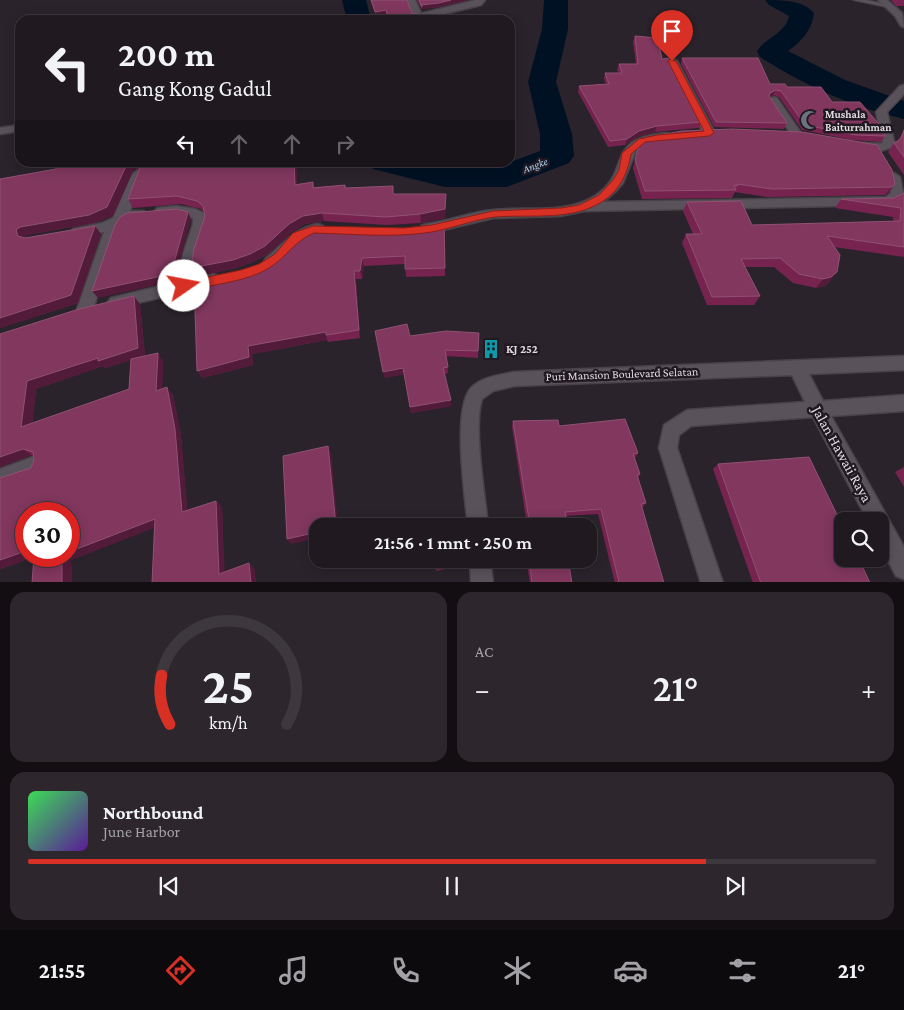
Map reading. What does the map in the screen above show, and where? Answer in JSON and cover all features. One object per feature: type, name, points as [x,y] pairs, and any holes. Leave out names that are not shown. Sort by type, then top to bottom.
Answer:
[{"type":"street","points":[[411,0],[417,15]]},
{"type":"street","points":[[427,15],[478,3],[482,0]]},
{"type":"street","points":[[885,2],[902,15],[904,24]]},
{"type":"street","points":[[672,61],[709,133]]},
{"type":"street","points":[[844,144],[877,148],[890,145],[892,133],[881,112],[904,88]]},
{"type":"street","points":[[773,100],[802,136],[780,134]]},
{"type":"street","points":[[0,131],[15,129]]},
{"type":"street","points":[[582,207],[602,197],[617,182],[623,170],[627,153],[642,140],[686,134],[725,133]]},
{"type":"street","points":[[414,230],[432,228],[493,214],[561,212],[582,207],[886,202],[895,198],[897,193],[893,173],[877,148]]},
{"type":"street","points":[[85,309],[111,232],[138,174]]},
{"type":"street","points":[[65,234],[98,229],[129,215],[181,210],[192,212],[199,216],[200,224],[189,257],[184,286]]},
{"type":"street","points":[[263,267],[278,257],[297,236],[313,230],[329,229]]},
{"type":"street","points":[[68,314],[223,278]]},
{"type":"street","name":"Puri Mansion Boulevard Selatan","points":[[477,518],[470,414],[475,396],[493,383],[514,379],[904,362]]},
{"type":"street","name":"Jalan Hawaii Raya","points":[[797,367],[874,512]]},
{"type":"street","points":[[712,582],[668,448],[670,430],[688,418],[904,403]]},
{"type":"street","points":[[0,478],[33,466]]},
{"type":"street","name":"Jalan Hawaii Raya","points":[[889,540],[904,568]]},
{"type":"street","points":[[481,568],[482,582]]},
{"type":"lane","points":[[856,0],[885,2]]},
{"type":"building","points":[[371,0],[407,0],[412,13],[421,15],[387,15],[386,10],[375,12]]},
{"type":"building","points":[[419,0],[451,0],[421,5]]},
{"type":"building","points":[[635,36],[658,38],[662,59],[668,58],[701,122],[657,126],[639,131],[627,139],[610,141],[579,86],[609,84],[605,73],[622,73],[619,64],[638,64]]},
{"type":"building","points":[[682,58],[758,58],[770,84],[785,84],[787,87],[821,87],[832,102],[860,102],[884,130],[885,136],[856,135],[805,125],[781,91],[776,90],[770,93],[769,96],[787,123],[716,122]]},
{"type":"building","points":[[732,129],[802,132],[877,145],[892,170],[895,184],[892,187],[772,189],[737,184],[738,186],[734,185],[736,190],[645,191],[635,160],[639,145],[645,140],[654,136],[682,131]]},
{"type":"building","points":[[904,130],[904,157],[894,143],[901,139]]},
{"type":"building","points":[[56,167],[126,167],[107,207],[89,215],[20,227],[16,230],[18,236],[25,238],[95,226],[71,295],[0,318],[0,179],[56,169]]},
{"type":"building","points":[[140,167],[294,167],[295,185],[313,182],[313,188],[345,185],[345,188],[393,186],[393,194],[446,194],[445,209],[420,214],[386,217],[322,213],[303,216],[289,224],[265,246],[250,254],[233,260],[191,268],[194,249],[205,216],[203,206],[197,201],[177,196],[128,199]]},
{"type":"building","points":[[904,193],[904,247],[827,236],[840,255],[837,272],[831,277],[823,279],[799,274],[780,258],[741,259],[760,296],[712,297],[686,234],[702,234],[687,202],[741,201],[752,225],[900,221],[901,208],[841,199],[894,198]]},
{"type":"building","points":[[177,209],[188,212],[171,274],[92,291],[115,225],[120,217],[127,213]]},
{"type":"building","points":[[444,222],[445,268],[405,269],[405,256],[362,258],[360,271],[354,271],[359,330],[326,335],[326,332],[248,346],[249,357],[197,371],[194,282],[249,270],[275,259],[301,233],[312,228],[404,231]]},
{"type":"building","points":[[134,296],[138,348],[98,361],[98,358],[27,381],[21,427],[129,389],[131,359],[158,353],[156,391],[167,387],[175,429],[182,512],[216,501],[219,574],[249,563],[251,582],[152,582],[155,519],[80,548],[80,502],[15,502],[15,555],[0,560],[0,478],[31,468],[34,460],[33,452],[23,449],[0,457],[0,334],[79,309]]},
{"type":"building","points":[[407,324],[410,336],[446,331],[479,333],[478,351],[445,350],[448,367],[443,368],[451,400],[410,407],[403,368],[383,372],[375,331]]},
{"type":"building","points":[[625,419],[638,453],[633,454],[640,474],[637,475],[646,503],[641,504],[664,582],[619,582],[601,509],[565,512],[566,518],[529,518],[513,421],[558,420],[559,426]]},
{"type":"building","points":[[328,446],[335,518],[309,518],[309,534],[287,539],[283,456]]},
{"type":"building","points":[[809,457],[836,512],[834,512],[834,567],[863,567],[870,582],[761,582],[718,464]]},
{"type":"building","points":[[33,567],[62,567],[62,582],[32,582]]},
{"type":"building","points":[[530,568],[570,568],[572,582],[532,582]]},
{"type":"waterway","name":"Angke","points":[[354,0],[358,15]]},
{"type":"waterway","name":"Angke","points":[[406,167],[445,176],[507,176],[557,156],[556,134],[542,82],[555,29],[556,0]]},
{"type":"waterway","name":"Angke","points":[[777,0],[802,13],[799,26],[795,31],[770,51],[800,69],[853,94],[870,101],[904,110]]},
{"type":"place","name":"Mushala Baiturrahman","points":[[810,120]]},
{"type":"place","name":"KJ 252","points":[[491,349]]},
{"type":"route","points":[[184,286],[242,274],[263,267],[278,257],[297,236],[313,230],[337,229],[404,232],[432,228],[493,214],[561,212],[582,207],[602,197],[617,182],[623,170],[627,153],[642,140],[709,133],[672,61]]}]
